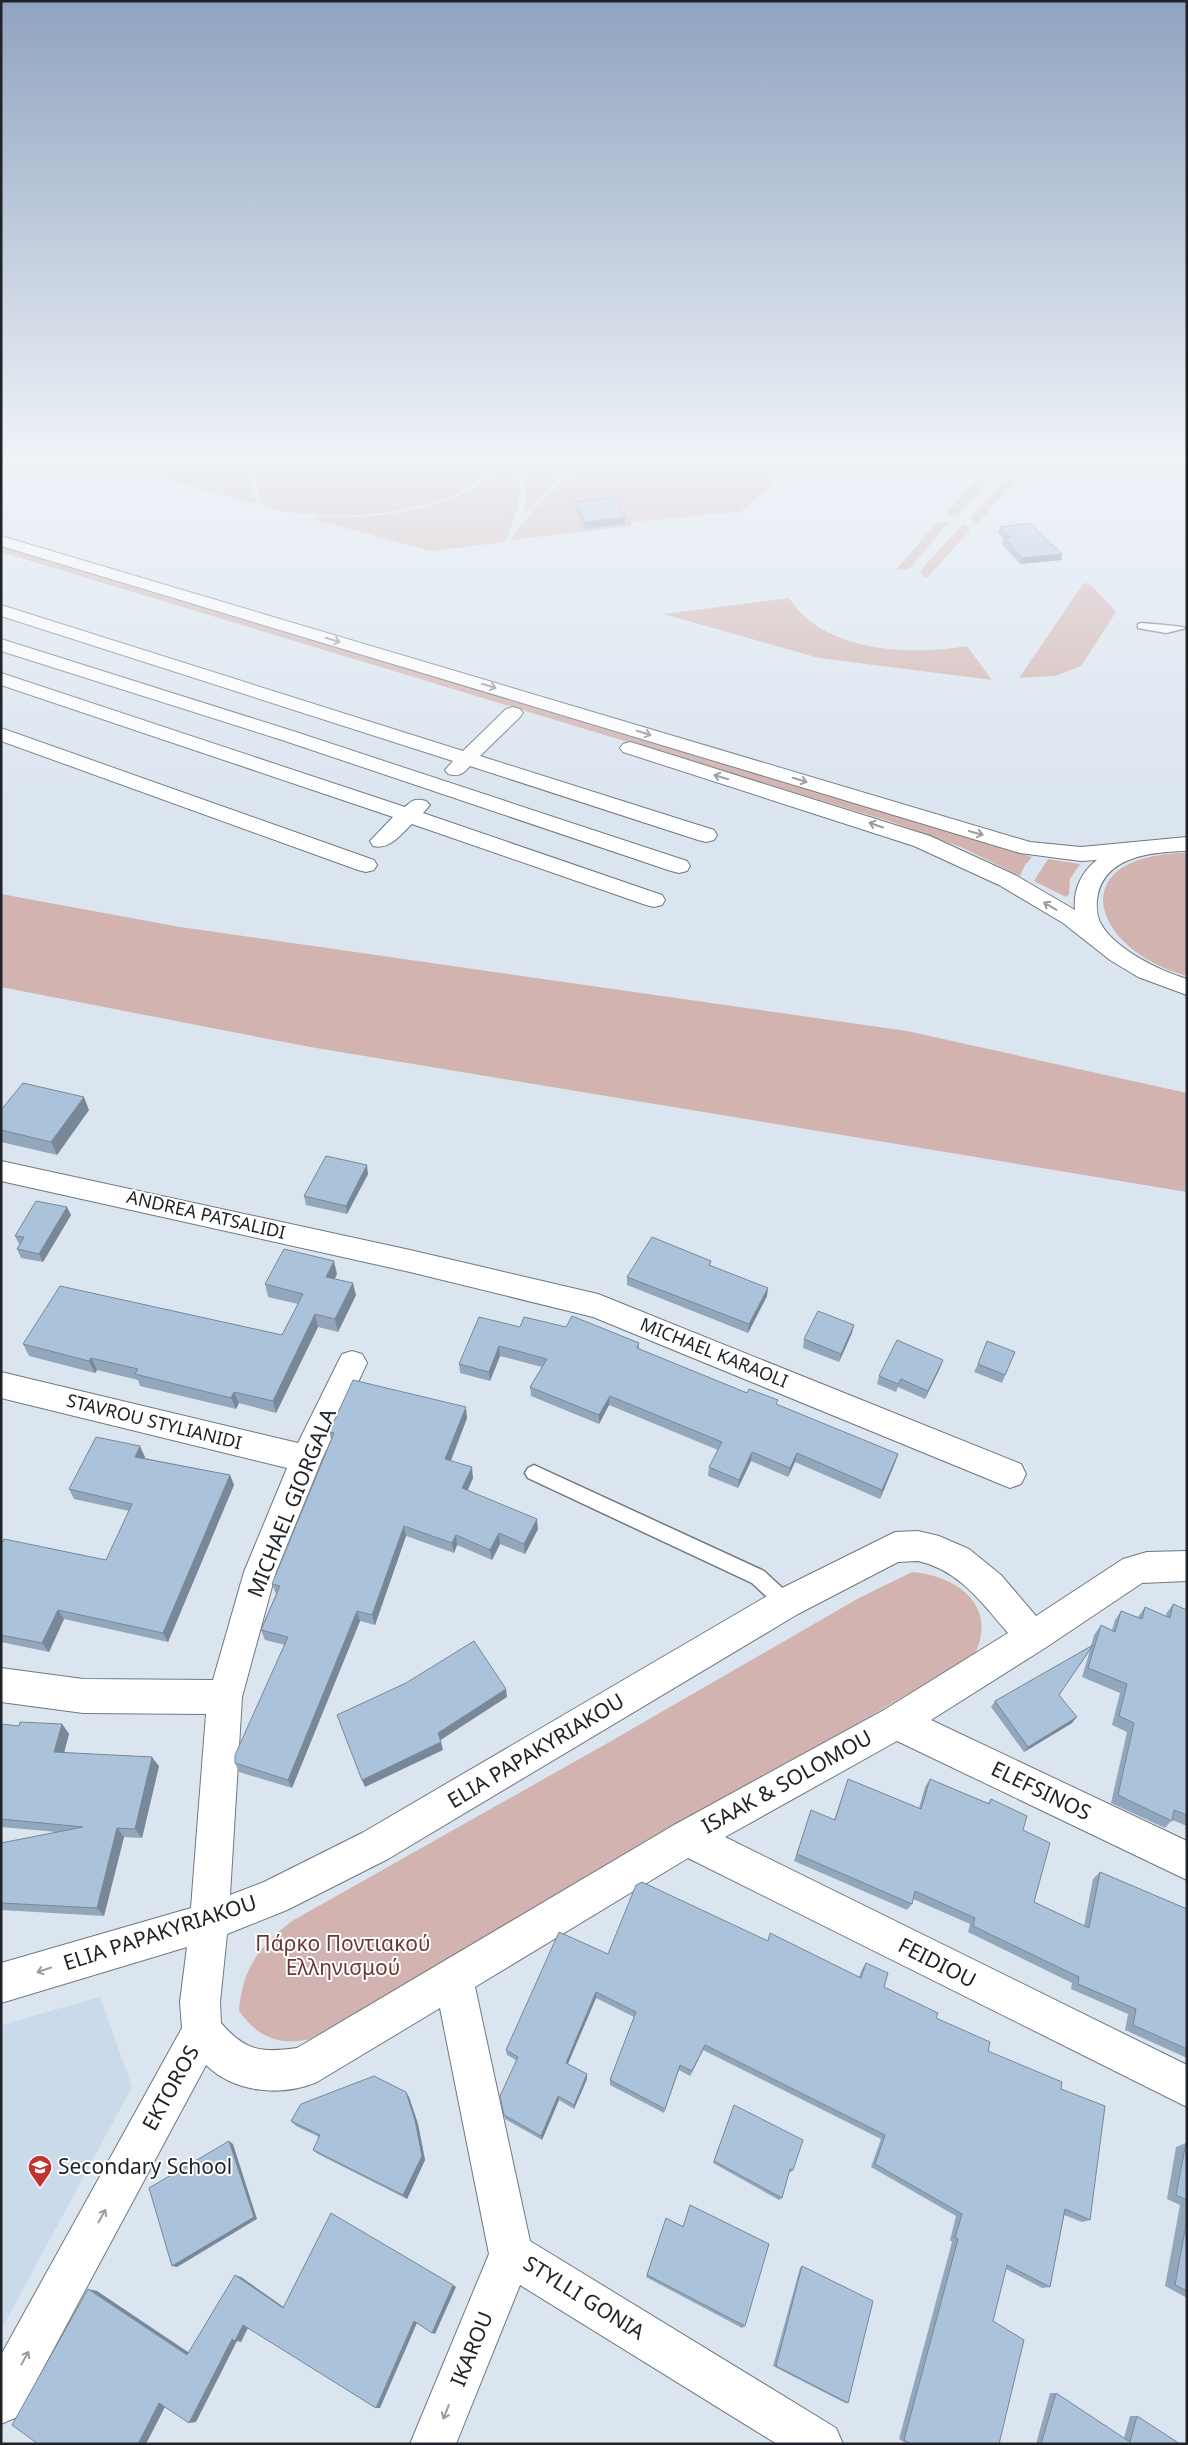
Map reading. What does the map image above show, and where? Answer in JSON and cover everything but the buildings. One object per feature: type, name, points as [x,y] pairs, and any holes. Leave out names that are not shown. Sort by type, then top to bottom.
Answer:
[{"type":"street","points":[[51,574],[859,819],[922,841],[1007,880],[1071,918],[1144,970],[1187,987]]},
{"type":"street","points":[[112,574],[1028,848],[1081,854],[1135,850],[1170,844],[1187,844]]},
{"type":"street","points":[[1,610],[706,835]]},
{"type":"street","points":[[37,691],[104,643]]},
{"type":"street","points":[[1,645],[289,736],[678,866]]},
{"type":"street","points":[[1,679],[654,900]]},
{"type":"street","points":[[382,841],[513,713]]},
{"type":"street","points":[[1,734],[366,865]]},
{"type":"street","points":[[1105,943],[1094,932],[1088,920],[1086,905],[1088,883],[1097,870],[1107,863],[1187,828]]},
{"type":"street","name":"ANDREA PATSALIDI","points":[[1,1171],[410,1261]]},
{"type":"street","name":"MICHAEL KARAOLI","points":[[410,1261],[598,1306],[1010,1474]]},
{"type":"street","name":"MICHAEL GIORGALA","points":[[202,2031],[200,2002],[209,1922],[225,1697],[260,1572],[306,1459],[352,1363]]},
{"type":"street","name":"STAVROU STYLIANIDI","points":[[1,1385],[306,1459]]},
{"type":"street","name":"ELIA PAPAKYRIAKOU","points":[[1,1983],[87,1956],[209,1922],[274,1897],[375,1846],[786,1603],[882,1552],[912,1545],[931,1547],[949,1553],[966,1563],[1032,1637]]},
{"type":"street","name":"ISAAK & SOLOMOU","points":[[453,1978],[687,1838],[896,1722],[1135,1570],[1147,1567],[1187,1566]]},
{"type":"street","points":[[1,1685],[83,1696],[225,1697]]},
{"type":"street","name":"ELEFSINOS","points":[[896,1722],[1187,1861]]},
{"type":"street","name":"FEIDIOU","points":[[687,1838],[1187,2087]]},
{"type":"street","name":"EKTOROS","points":[[1,2401],[202,2031],[218,2052],[245,2067],[274,2073],[303,2068],[453,1978]]},
{"type":"street","name":"STYLLI GONIA","points":[[453,1978],[511,2254],[820,2444]]},
{"type":"street","name":"IKAROU","points":[[433,2444],[511,2254]]},
{"type":"lane","points":[[1142,626],[1158,630],[1181,628]]},
{"type":"lane","points":[[534,1473],[758,1577],[786,1603]]},
{"type":"shaded area","name":"Secondary School","points":[[100,1997],[132,2087],[1,2330],[1,2025]]},
{"type":"green space","points":[[74,574],[91,574],[1032,857],[1025,865],[1020,876],[963,848],[892,822]]},
{"type":"green space","points":[[922,574],[931,574],[928,577],[924,577]]},
{"type":"green space","points":[[1087,583],[1116,612],[1081,666],[1055,676],[1019,678],[1083,584]]},
{"type":"green space","points":[[789,598],[804,616],[823,630],[845,640],[869,646],[895,649],[944,649],[967,646],[992,680],[819,658],[664,614]]},
{"type":"green space","points":[[1187,853],[1187,976],[1154,963],[1128,946],[1111,925],[1103,905],[1106,885],[1120,869],[1147,857]]},
{"type":"green space","points":[[1048,859],[1080,864],[1070,879],[1069,894],[1066,897],[1034,881]]},
{"type":"green space","points":[[1,894],[180,927],[907,1031],[1187,1093],[1187,1192],[310,1047],[1,987]]},
{"type":"green space","name":"Πάρκο Ποντιακού Ελληνισμού","points":[[912,1572],[945,1580],[958,1587],[970,1597],[977,1609],[981,1622],[980,1638],[974,1656],[310,2039],[288,2041],[270,2037],[261,2033],[239,2011],[244,1983],[254,1960],[270,1940],[292,1921],[606,1744],[859,1598]]},
{"type":"place","name":"Secondary School","points":[[40,2188]]}]
